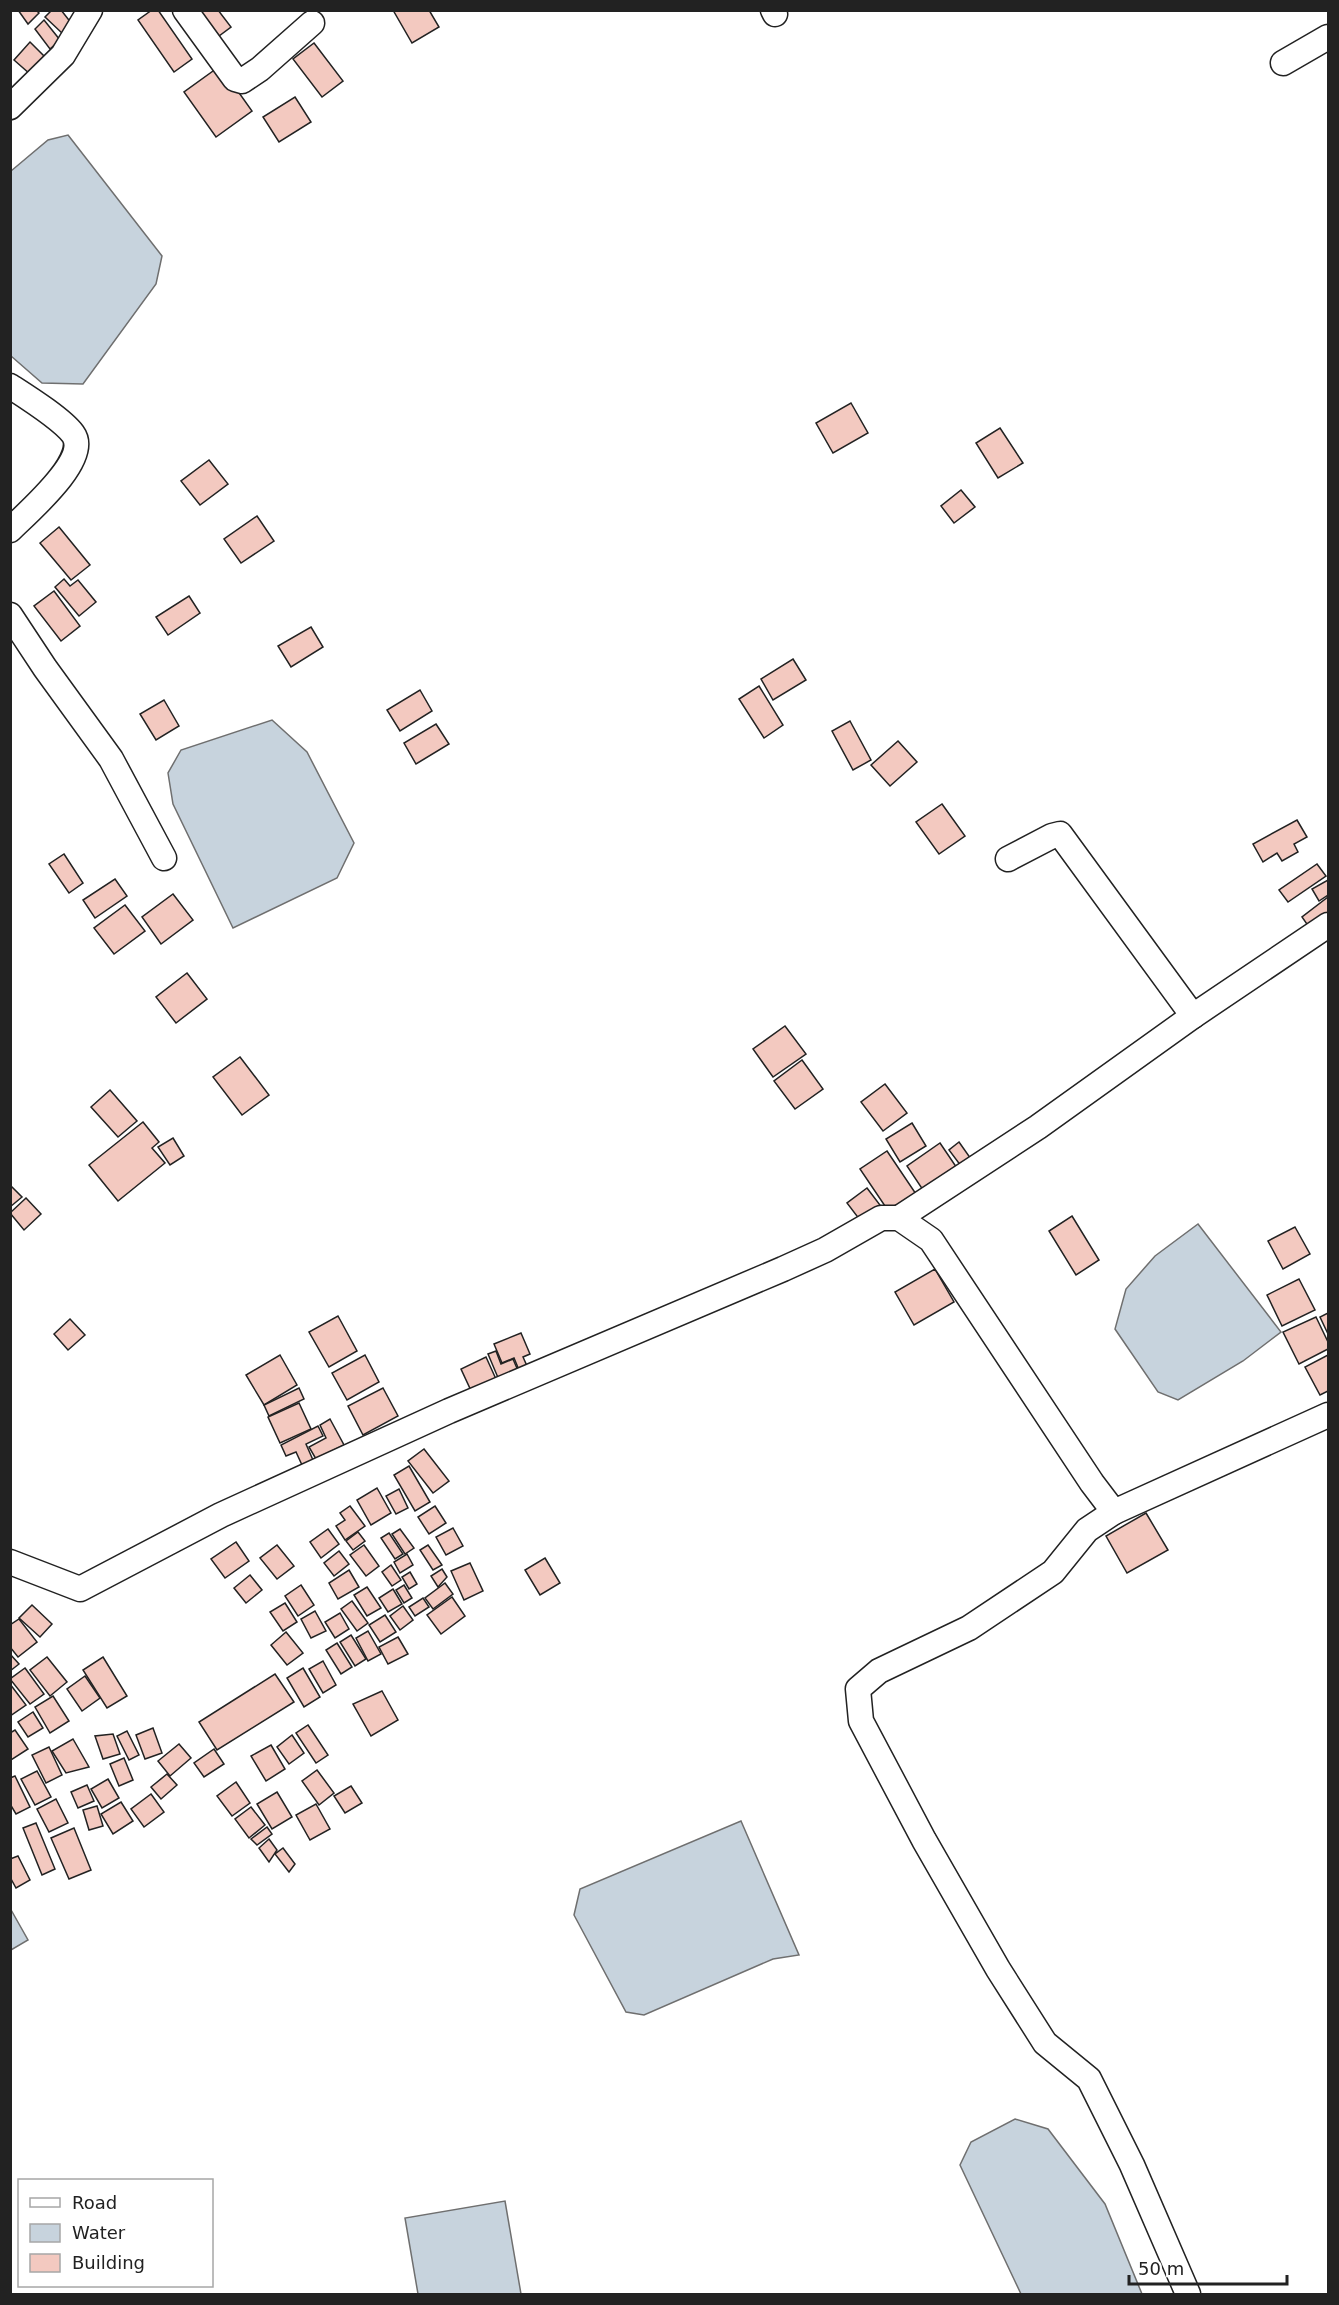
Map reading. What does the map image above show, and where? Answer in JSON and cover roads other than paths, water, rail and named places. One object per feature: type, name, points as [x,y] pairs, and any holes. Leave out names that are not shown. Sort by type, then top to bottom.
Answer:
[{"type":"street","points":[[10,107],[63,55],[90,10]]},
{"type":"street","points":[[184,10],[235,79],[242,81],[260,69],[312,23]]},
{"type":"street","points":[[1283,63],[1329,37]]},
{"type":"street","points":[[10,386],[37,403],[74,435],[77,448],[70,468],[10,530]]},
{"type":"street","points":[[10,615],[111,759],[164,858]]},
{"type":"street","points":[[1008,859],[1060,834],[1193,1016]]},
{"type":"street","points":[[10,1562],[80,1589],[221,1515],[449,1411],[783,1269],[825,1250],[881,1218],[899,1218],[1038,1127],[1193,1016],[1329,925]]},
{"type":"street","points":[[899,1218],[931,1240],[1092,1483],[1114,1512]]},
{"type":"street","points":[[1188,2295],[1131,2165],[1089,2079],[1045,2043],[998,1969],[924,1840],[861,1721],[858,1689],[879,1671],[969,1628],[1053,1572],[1087,1530],[1114,1512],[1329,1415]]},
{"type":"water","points":[[68,135],[162,256],[156,284],[83,384],[42,383],[11,356],[11,171],[48,140]]},
{"type":"water","points":[[272,720],[307,752],[354,843],[337,878],[233,928],[173,804],[168,773],[181,750]]},
{"type":"water","points":[[1198,1224],[1281,1332],[1243,1361],[1178,1400],[1158,1392],[1115,1329],[1126,1289],[1155,1256]]},
{"type":"water","points":[[741,1821],[799,1955],[773,1959],[644,2015],[626,2012],[574,1915],[580,1889]]},
{"type":"water","points":[[10,1908],[28,1940],[11,1950],[10,1950]]},
{"type":"water","points":[[1015,2119],[1048,2129],[1105,2204],[1142,2294],[1021,2294],[960,2165],[971,2142]]},
{"type":"water","points":[[505,2201],[521,2294],[418,2294],[405,2218]]}]
